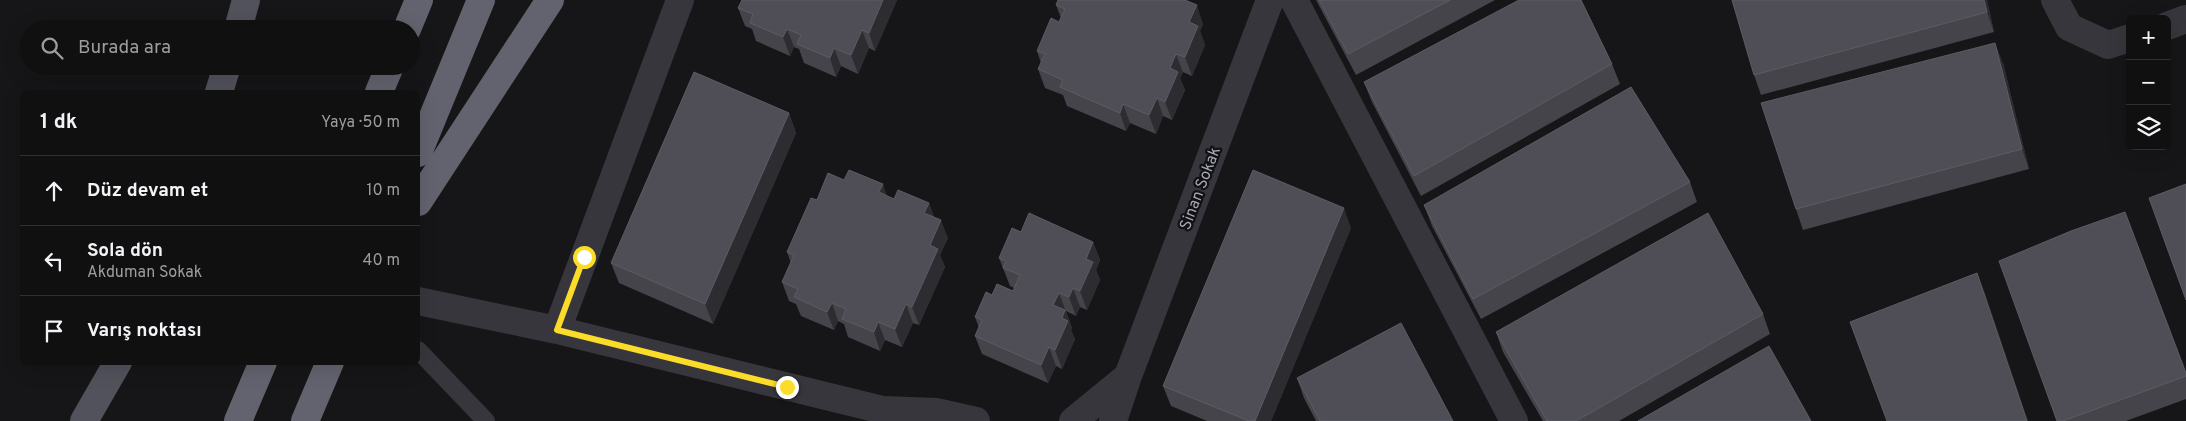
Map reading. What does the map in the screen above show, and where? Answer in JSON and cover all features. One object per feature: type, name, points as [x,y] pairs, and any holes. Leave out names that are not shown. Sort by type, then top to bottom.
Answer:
[{"type":"highway","points":[[411,20],[419,0]]},
{"type":"highway","points":[[420,148],[482,0]]},
{"type":"highway","points":[[420,199],[550,0]]},
{"type":"highway","points":[[380,90],[386,75]]},
{"type":"highway","points":[[238,421],[262,365]]},
{"type":"highway","points":[[305,421],[329,365]]},
{"type":"main road","points":[[240,20],[246,0]]},
{"type":"main road","points":[[220,90],[224,75]]},
{"type":"main road","points":[[84,421],[116,365]]},
{"type":"street","points":[[557,330],[680,0]]},
{"type":"street","name":"Sinan Sokak","points":[[1113,421],[1128,376],[1270,0]]},
{"type":"street","points":[[1294,0],[1514,421]]},
{"type":"street","points":[[2055,0],[2069,27],[2108,45],[2126,39]]},
{"type":"street","points":[[2171,25],[2186,19]]},
{"type":"street","points":[[420,301],[557,330],[890,416],[936,412],[976,421]]},
{"type":"street","points":[[1073,421],[1128,376]]},
{"type":"lane","points":[[420,352],[486,421]]},
{"type":"building","points":[[742,0],[883,0],[869,33],[862,30],[851,55],[834,48],[830,58],[797,44],[801,35],[787,29],[783,37],[750,23],[753,14],[738,8]]},
{"type":"building","points":[[1058,0],[1185,0],[1197,5],[1189,22],[1198,26],[1185,57],[1176,54],[1170,68],[1178,72],[1165,102],[1157,98],[1149,115],[1123,104],[1120,113],[1060,87],[1063,80],[1038,69],[1045,54],[1037,51],[1051,18],[1059,22],[1065,9],[1056,5]]},
{"type":"building","points":[[1319,0],[1450,0],[1348,54]]},
{"type":"building","points":[[1519,0],[1581,0],[1612,64],[1414,176],[1364,82]]},
{"type":"building","points":[[1732,0],[1984,0],[1987,12],[1754,75]]},
{"type":"building","points":[[1995,43],[2022,149],[1796,209],[1761,103]]},
{"type":"building","points":[[694,72],[789,113],[705,304],[611,263]]},
{"type":"building","points":[[1631,87],[1690,182],[1473,299],[1424,205]]},
{"type":"building","points":[[849,170],[883,184],[879,192],[894,199],[898,190],[929,203],[924,213],[941,220],[930,245],[938,249],[912,307],[906,304],[895,329],[878,322],[874,332],[842,319],[846,309],[832,303],[827,312],[794,297],[798,289],[782,282],[794,255],[787,252],[811,198],[817,200],[828,173],[844,180]]},
{"type":"building","points":[[1253,170],[1344,208],[1255,421],[1249,421],[1163,386]]},
{"type":"building","points":[[2186,184],[2186,300],[2149,198]]},
{"type":"building","points":[[2125,212],[2186,376],[2063,421],[2057,421],[1999,261],[2071,231]]},
{"type":"building","points":[[1029,213],[1093,242],[1086,259],[1093,262],[1080,291],[1073,288],[1069,297],[1059,293],[1053,305],[1065,310],[1062,318],[1068,321],[1055,350],[1049,347],[1041,365],[975,336],[982,320],[975,317],[986,292],[992,295],[997,284],[1013,291],[1020,275],[1003,268],[1006,261],[999,258],[1012,228],[1021,232]]},
{"type":"building","points":[[1708,213],[1763,314],[1576,421],[1547,421],[1496,332]]},
{"type":"building","points":[[1977,273],[2027,421],[1887,421],[1850,322]]},
{"type":"building","points":[[1401,323],[1453,421],[1320,421],[1297,378]]},
{"type":"building","points":[[1769,346],[1811,421],[1638,421]]},
{"type":"route","points":[[584,257],[557,330],[787,387]]}]
